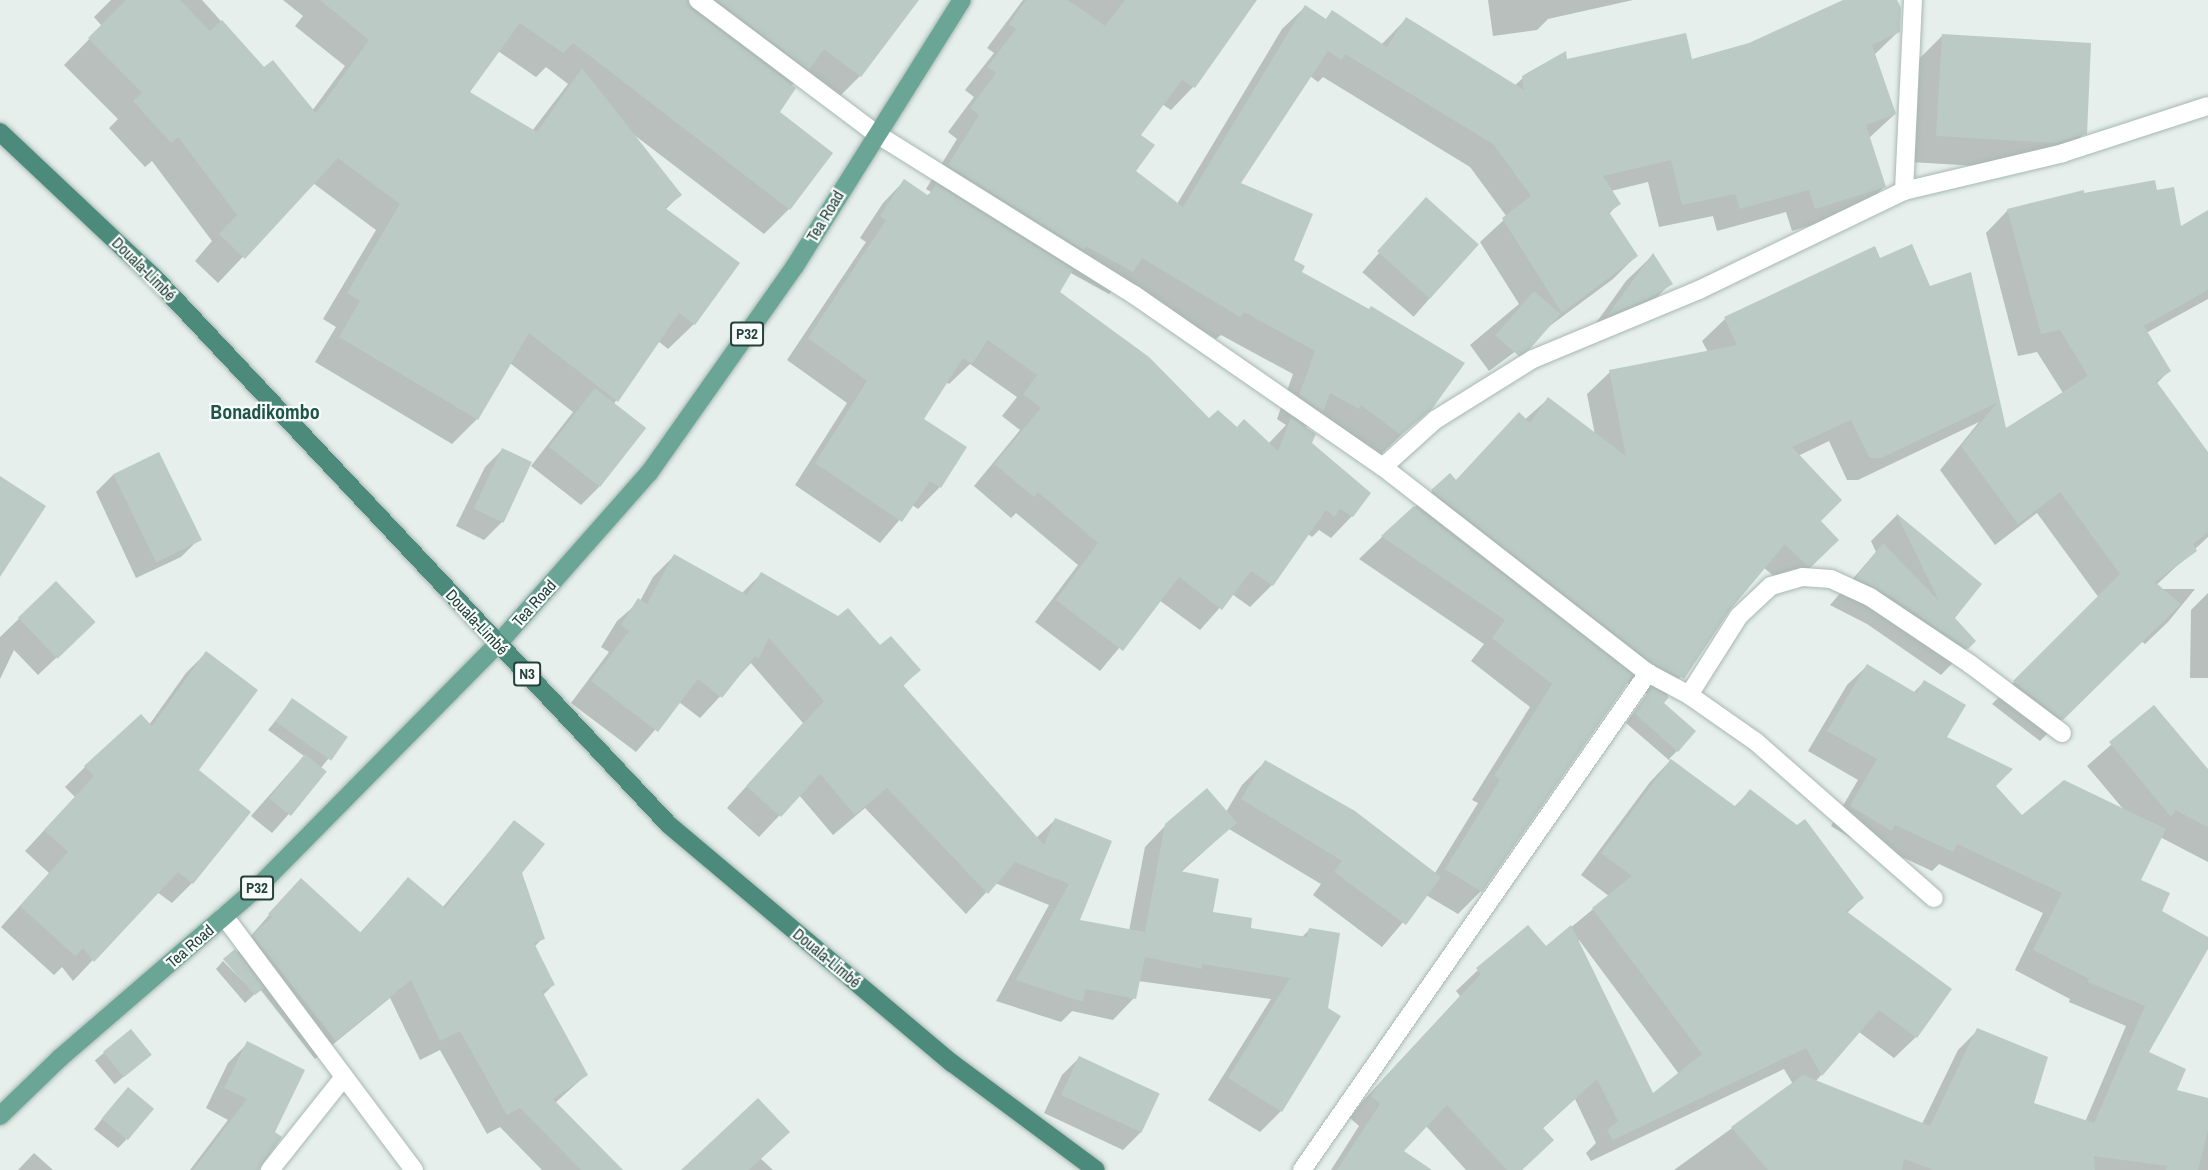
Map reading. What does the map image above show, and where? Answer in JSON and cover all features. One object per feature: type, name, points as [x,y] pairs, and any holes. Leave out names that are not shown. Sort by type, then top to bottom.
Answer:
[{"type":"highway","name":"Douala-Limbé","points":[[0,132],[153,276],[669,825],[952,1063],[1096,1170]]},
{"type":"main road","name":"Tea Road","points":[[0,1116],[60,1058],[258,887],[498,644],[650,473],[795,266],[875,133],[962,0]]},
{"type":"street","points":[[698,0],[875,133],[1133,294],[1383,467],[1648,673],[1689,694],[1755,741],[1934,898]]},
{"type":"street","points":[[1904,191],[1913,0]]},
{"type":"street","points":[[1383,467],[1435,420],[1533,359],[1699,290],[1904,191],[2063,153],[2208,106]]},
{"type":"street","points":[[1689,694],[1739,616],[1771,586],[1803,577],[1831,579],[1870,597],[1970,664],[2062,733]]},
{"type":"street","points":[[1302,1170],[1648,673]]},
{"type":"street","points":[[224,916],[414,1170]]},
{"type":"street","points":[[270,1170],[344,1077]]},
{"type":"building","points":[[126,0],[180,0],[210,31],[222,20],[264,67],[273,60],[316,113],[369,40],[320,0],[687,0],[691,9],[796,88],[780,112],[833,153],[790,210],[573,43],[563,53],[520,23],[470,92],[537,132],[582,68],[682,195],[665,208],[740,263],[695,325],[679,313],[618,402],[529,333],[478,420],[339,337],[360,301],[347,293],[400,204],[338,158],[245,259],[219,234],[237,215],[178,137],[171,143],[133,101],[142,93],[88,38]]},
{"type":"building","points":[[717,0],[919,0],[861,77],[824,49],[809,70]]},
{"type":"building","points":[[1026,0],[1068,0],[1105,26],[1125,0],[1257,0],[1195,88],[1182,80],[1141,135],[1155,145],[1136,171],[1183,207],[1305,5],[1326,19],[1332,10],[1387,47],[1406,17],[1524,90],[1522,76],[1566,51],[1567,59],[1686,33],[1692,59],[1749,43],[1843,0],[1897,0],[1901,8],[1900,32],[1872,45],[1896,114],[1866,125],[1886,187],[1815,209],[1809,190],[1740,209],[1735,194],[1682,205],[1671,160],[1603,176],[1621,204],[1609,212],[1638,256],[1562,313],[1502,218],[1531,196],[1493,144],[1345,54],[1342,60],[1328,51],[1241,183],[1313,214],[1294,260],[1305,266],[1302,272],[1369,309],[1371,306],[1465,363],[1432,409],[1401,435],[1361,405],[1359,409],[1330,393],[1323,412],[1299,395],[1315,351],[1244,312],[1240,317],[1142,258],[1133,272],[1086,246],[1084,250],[948,165],[979,115],[970,108],[996,73],[987,67],[1016,29],[1009,24]]},
{"type":"building","points":[[1942,34],[2091,43],[2087,134],[2055,143],[1936,136]]},
{"type":"building","points":[[904,179],[929,196],[936,184],[1073,270],[1060,292],[1149,357],[1209,418],[1218,410],[1237,427],[1244,419],[1278,451],[1291,417],[1316,434],[1312,443],[1371,493],[1353,517],[1340,509],[1334,517],[1326,510],[1273,586],[1251,571],[1222,610],[1179,577],[1123,651],[1056,600],[1098,543],[1038,492],[1034,497],[994,464],[1041,408],[1023,394],[1037,375],[988,340],[972,364],[963,358],[924,419],[967,447],[941,488],[930,481],[902,522],[815,463],[867,381],[808,338],[886,220],[880,216]]},
{"type":"building","points":[[2155,180],[2157,190],[2174,187],[2181,226],[2208,210],[2208,290],[2144,326],[2171,371],[2156,381],[2208,452],[2208,532],[2193,544],[2197,551],[2155,582],[2181,604],[2063,720],[2013,681],[2120,574],[2060,492],[2018,524],[1961,446],[1997,403],[1881,458],[1870,458],[1851,420],[1792,447],[1842,500],[1821,521],[1839,540],[1812,566],[1807,566],[1785,544],[1730,610],[1684,679],[1654,664],[1431,490],[1450,473],[1456,480],[1519,412],[1530,423],[1548,397],[1626,456],[1609,370],[1737,345],[1724,317],[1875,246],[1880,258],[1912,244],[1930,286],[1971,272],[2006,428],[2088,376],[2060,330],[2041,334],[2007,209],[2084,190],[2084,193]]},
{"type":"building","points":[[1426,197],[1479,245],[1430,299],[1377,251]]},
{"type":"building","points":[[1653,253],[1673,284],[1650,298],[1607,316]]},
{"type":"building","points":[[1534,291],[1560,314],[1522,358],[1495,336]]},
{"type":"building","points":[[595,388],[646,428],[600,487],[549,447]]},
{"type":"building","points":[[502,448],[532,462],[504,523],[474,509]]},
{"type":"building","points":[[159,452],[202,540],[156,562],[113,474]]},
{"type":"building","points":[[0,476],[46,506],[0,577]]},
{"type":"building","points":[[1414,506],[1633,675],[1482,892],[1445,869],[1500,780],[1494,776],[1552,684],[1492,638],[1505,620],[1381,536]]},
{"type":"building","points":[[1896,513],[1982,584],[1955,618],[1976,641],[1968,649],[1894,598],[1855,578],[1883,543],[1939,601]]},
{"type":"building","points":[[674,554],[747,595],[761,572],[838,616],[848,608],[880,645],[891,636],[921,670],[903,685],[1044,845],[1055,818],[1112,841],[1080,920],[1145,932],[1165,824],[1207,788],[1237,823],[1180,871],[1219,879],[1213,912],[1252,918],[1251,928],[1307,937],[1309,928],[1340,933],[1328,1008],[1341,1016],[1282,1112],[1228,1078],[1290,978],[1202,964],[1202,969],[1145,957],[1136,999],[1085,989],[1083,1002],[1016,980],[1069,884],[1015,862],[988,894],[887,788],[855,815],[820,774],[781,817],[746,786],[824,701],[769,638],[759,658],[755,656],[722,698],[698,679],[658,732],[591,681],[629,631],[621,625],[638,598],[647,604]]},
{"type":"building","points":[[56,581],[96,622],[57,659],[18,618]]},
{"type":"building","points":[[206,651],[258,690],[199,770],[251,812],[193,884],[178,872],[94,962],[83,948],[75,956],[20,906],[68,852],[44,830],[94,776],[84,766],[141,714],[152,726]]},
{"type":"building","points":[[1867,664],[1916,693],[1924,680],[1966,705],[1947,737],[2013,769],[1996,786],[2022,815],[2064,780],[2166,829],[2141,880],[2170,893],[2162,911],[2208,937],[2208,949],[2149,1052],[2186,1069],[2177,1090],[2208,1098],[2208,1130],[2198,1170],[2166,1170],[2167,1166],[2094,1156],[2095,1170],[1934,1170],[1904,1159],[1902,1170],[1768,1170],[1731,1127],[1803,1075],[1930,1126],[1977,1028],[2048,1057],[2034,1103],[2094,1123],[2145,1006],[2088,982],[2089,979],[2033,950],[2062,893],[1957,844],[1953,852],[1895,825],[1892,831],[1850,806],[1877,759],[1827,731]]},
{"type":"building","points":[[1652,688],[1669,697],[1664,703],[1696,731],[1678,752],[1634,713]]},
{"type":"building","points":[[292,698],[348,737],[331,761],[275,722]]},
{"type":"building","points":[[2154,705],[2208,769],[2208,827],[2175,810],[2171,817],[2109,742]]},
{"type":"building","points":[[305,754],[327,772],[291,816],[269,798]]},
{"type":"building","points":[[1671,759],[1736,807],[1750,789],[1797,825],[1805,819],[1864,898],[1846,911],[1952,989],[1917,1038],[1879,1010],[1822,1076],[1806,1048],[1613,1140],[1607,1130],[1618,1121],[1597,1079],[1543,1128],[1554,1140],[1522,1170],[1507,1170],[1447,1105],[1404,1151],[1432,1170],[1337,1170],[1380,1104],[1371,1096],[1382,1080],[1481,974],[1476,968],[1528,925],[1546,946],[1571,925],[1653,1093],[1702,1054],[1592,908],[1632,876],[1601,853]]},
{"type":"building","points":[[1265,760],[1355,811],[1441,877],[1406,925],[1334,872],[1342,861],[1241,799]]},
{"type":"building","points":[[514,820],[545,844],[522,873],[545,939],[534,943],[555,985],[542,991],[588,1075],[553,1099],[623,1170],[581,1170],[520,1108],[507,1115],[460,1031],[440,1041],[411,980],[336,1041],[252,935],[272,917],[268,914],[301,878],[361,933],[408,877],[445,908]]},
{"type":"building","points":[[235,949],[264,988],[255,995],[223,959]]},
{"type":"building","points":[[131,1029],[152,1055],[124,1077],[103,1052]]},
{"type":"building","points":[[247,1041],[305,1070],[275,1132],[282,1137],[259,1170],[193,1170],[247,1099],[224,1088]]},
{"type":"building","points":[[1079,1056],[1160,1094],[1141,1133],[1061,1095]]},
{"type":"building","points":[[128,1087],[154,1109],[128,1140],[102,1118]]},
{"type":"building","points":[[758,1098],[790,1132],[749,1170],[681,1170]]},
{"type":"district","name":"Bonadikombo","points":[[265,411]]}]
